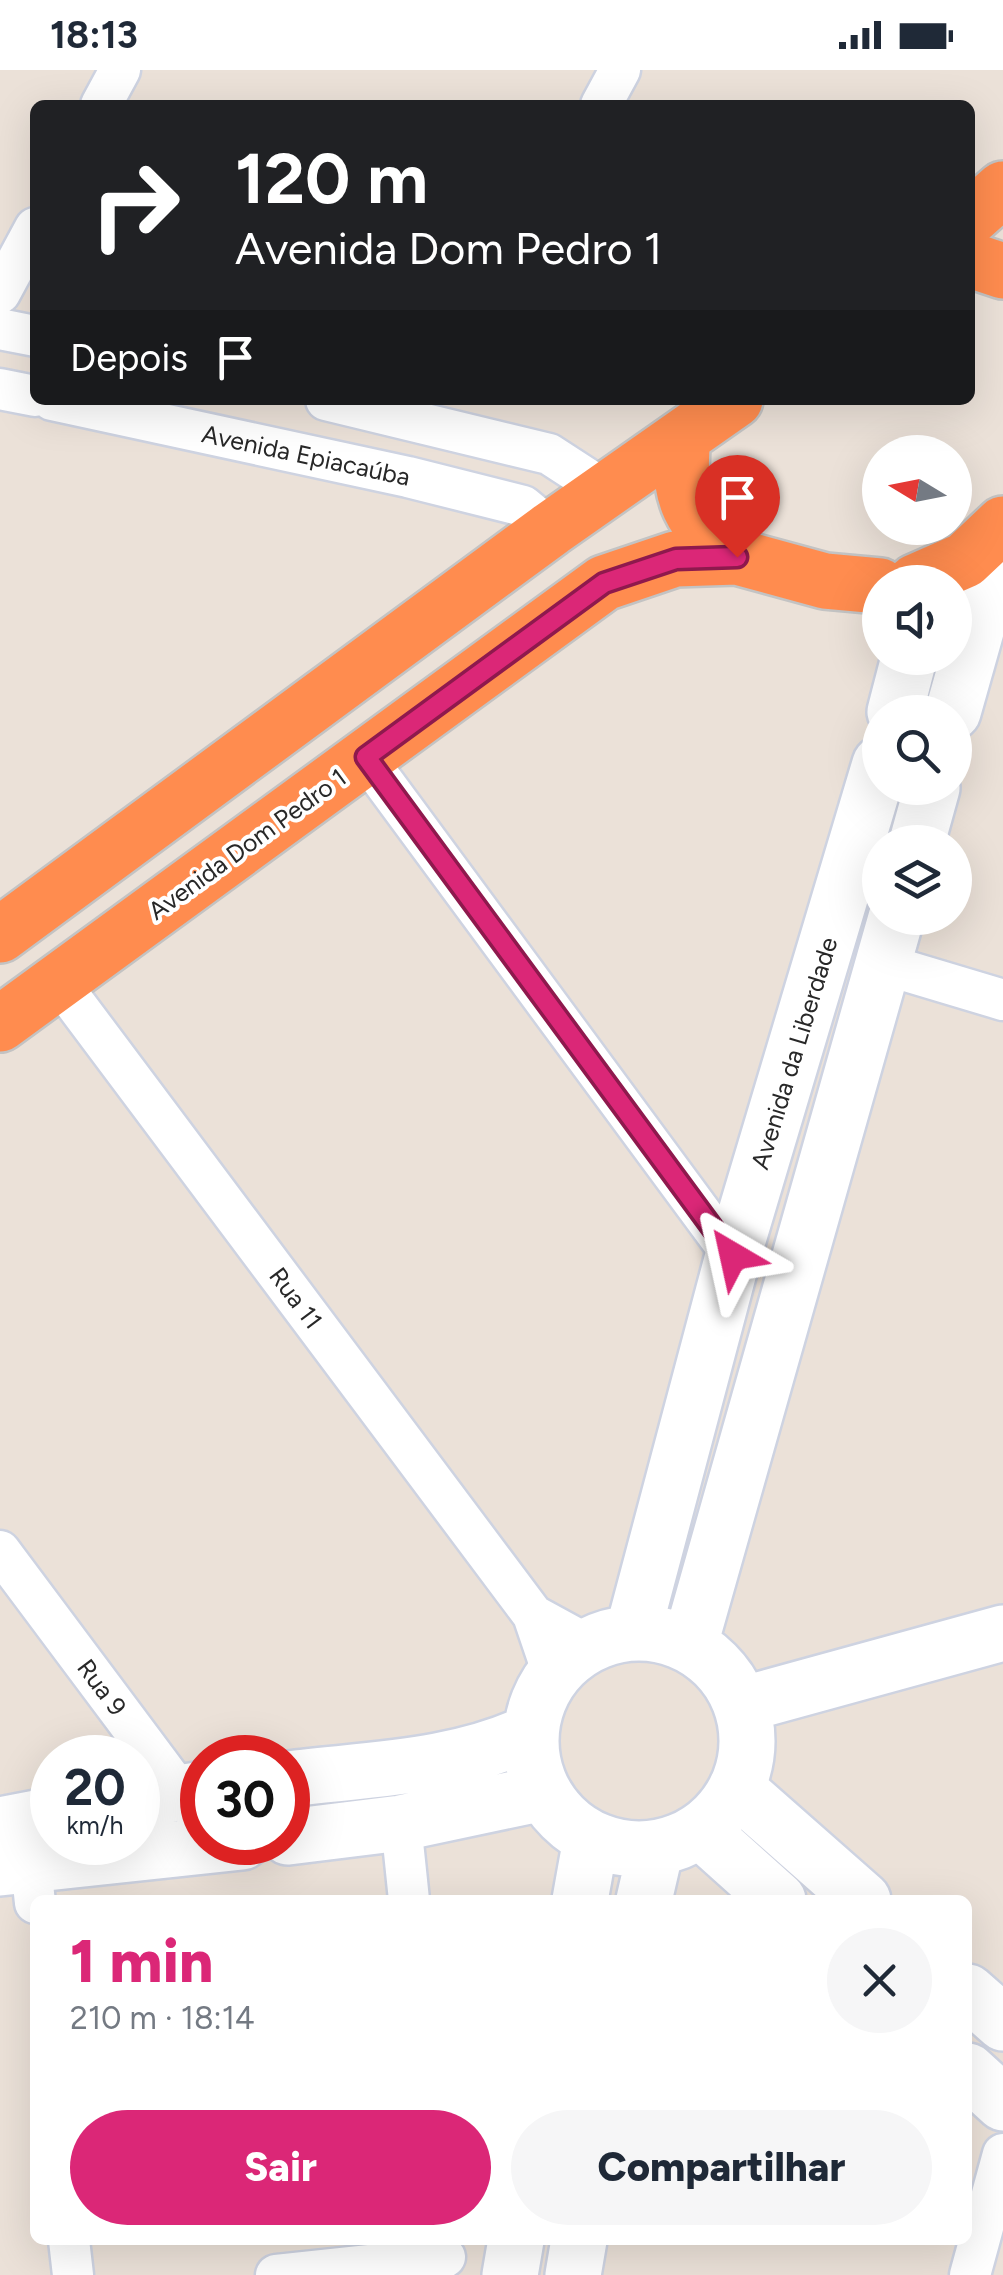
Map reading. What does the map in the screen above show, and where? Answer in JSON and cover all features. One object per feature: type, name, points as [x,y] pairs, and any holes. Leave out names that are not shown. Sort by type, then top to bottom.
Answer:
[{"type":"highway","points":[[975,213],[1003,188]]},
{"type":"highway","points":[[975,262],[1003,271]]},
{"type":"highway","points":[[0,935],[551,529],[728,405]]},
{"type":"highway","points":[[683,439],[680,467],[689,508],[714,541],[737,557]]},
{"type":"highway","name":"Avenida Dom Pedro 1","points":[[952,565],[966,560],[1003,524]]},
{"type":"highway","name":"Avenida Dom Pedro 1","points":[[0,1024],[604,583],[676,559],[737,557],[825,582],[862,585]]},
{"type":"main road","points":[[958,695],[1003,535]]},
{"type":"main road","name":"Avenida da Liberdade","points":[[592,1650],[733,1256],[868,805]]},
{"type":"main road","points":[[690,1644],[889,941]]},
{"type":"main road","points":[[741,1705],[1003,1632]]},
{"type":"main road","points":[[667,1860],[721,1812],[736,1788],[746,1747],[741,1705],[730,1681],[712,1660],[690,1644],[662,1634],[592,1650],[538,1702],[531,1732],[533,1764],[543,1793],[568,1823],[591,1838],[764,1895]]},
{"type":"main road","points":[[310,1776],[458,1758],[495,1749],[531,1732]]},
{"type":"main road","points":[[736,1788],[857,1895]]},
{"type":"main road","points":[[310,1834],[401,1823],[543,1793]]},
{"type":"main road","points":[[17,1865],[180,1824]]},
{"type":"main road","points":[[581,1895],[591,1838]]},
{"type":"main road","points":[[972,1996],[1003,2024]]},
{"type":"main road","points":[[972,2075],[1003,2103]]},
{"type":"main road","points":[[510,2275],[515,2245]]},
{"type":"main road","points":[[573,2275],[578,2245]]},
{"type":"street","points":[[104,100],[120,70]]},
{"type":"street","points":[[603,100],[620,70]]},
{"type":"street","points":[[0,293],[30,237]]},
{"type":"street","points":[[0,328],[30,335]]},
{"type":"street","points":[[0,389],[30,395]]},
{"type":"street","name":"Avenida Epiacaúba","points":[[75,405],[523,506],[551,529]]},
{"type":"street","points":[[372,405],[428,411],[549,454],[606,491]]},
{"type":"street","points":[[366,757],[733,1256]]},
{"type":"street","points":[[889,941],[1003,1000]]},
{"type":"street","name":"Rua 11","points":[[58,982],[533,1615],[592,1650]]},
{"type":"street","name":"Rua 9","points":[[0,1551],[180,1792]]},
{"type":"street","points":[[401,1823],[408,1895]]},
{"type":"street","points":[[970,2275],[1003,2154]]},
{"type":"street","points":[[70,2245],[73,2275]]},
{"type":"street","points":[[276,2275],[445,2258]]},
{"type":"route","points":[[733,1256],[366,757],[604,583],[676,559],[737,557]]}]
